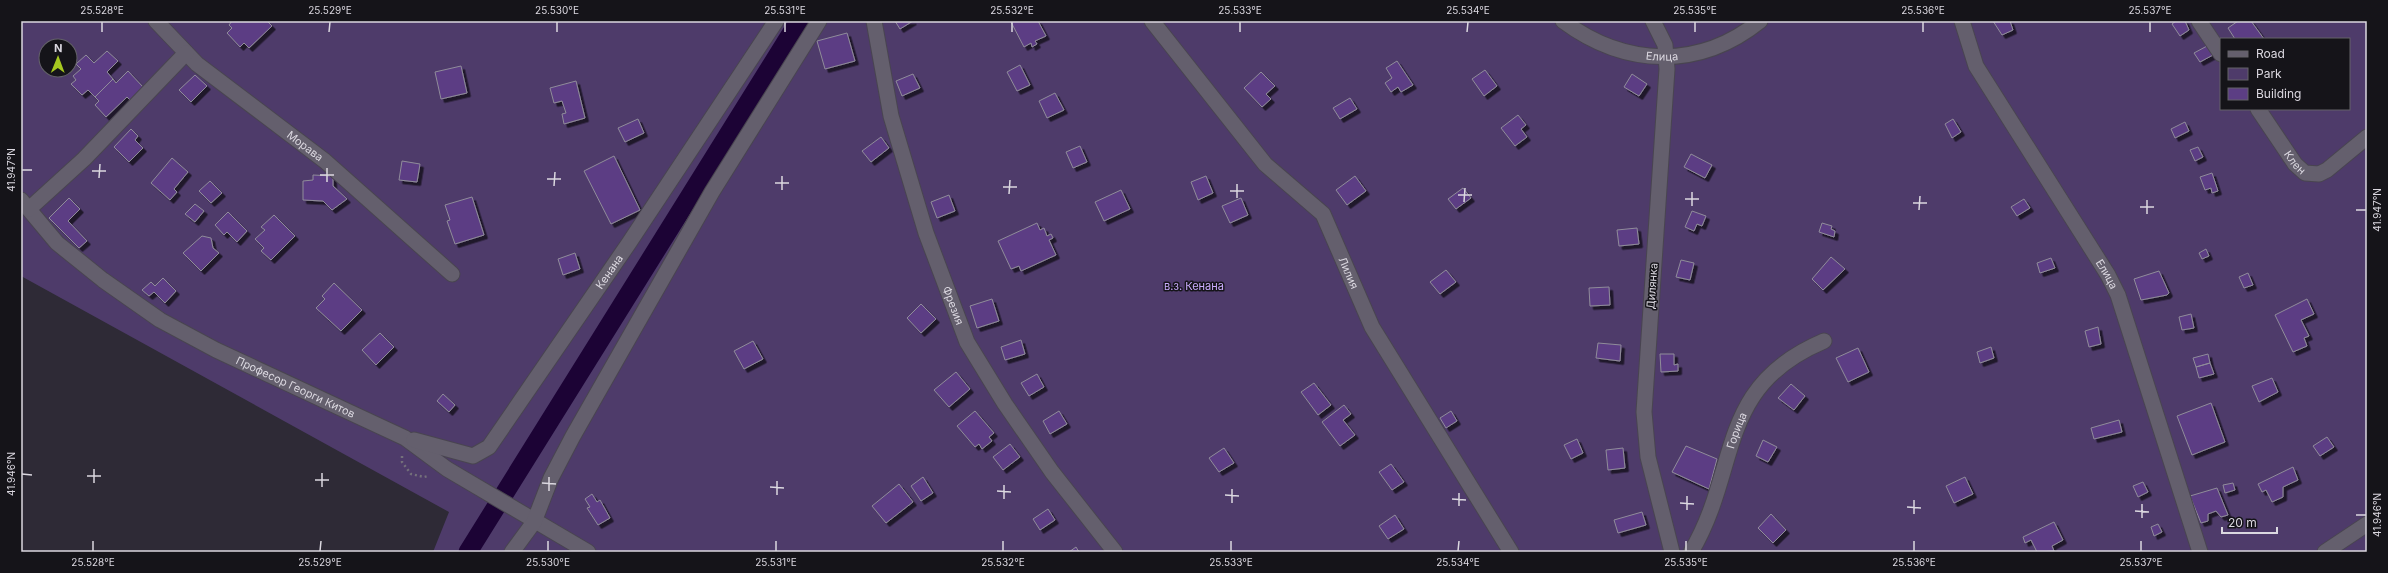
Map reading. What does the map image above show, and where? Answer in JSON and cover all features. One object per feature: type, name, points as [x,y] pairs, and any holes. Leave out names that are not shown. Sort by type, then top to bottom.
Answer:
[{"type":"street","name":"Морава","points":[[156,21],[197,64],[325,160],[452,274]]},
{"type":"street","name":"Кенана","points":[[405,438],[473,456],[490,447],[776,21]]},
{"type":"street","points":[[512,552],[533,521],[551,478],[577,429],[712,192],[819,21]]},
{"type":"street","name":"Фрезия","points":[[874,21],[883,78],[893,124],[926,233],[966,342],[1005,404],[1052,472],[1115,552]]},
{"type":"street","name":"Лилия","points":[[1152,21],[1265,164],[1323,214],[1372,327],[1511,552]]},
{"type":"street","name":"Елица","points":[[1563,21],[1584,36],[1612,48],[1641,56],[1667,57],[1690,55],[1718,46],[1733,39],[1760,21]]},
{"type":"street","name":"Дилянка","points":[[1653,21],[1662,37],[1667,57],[1644,412],[1648,457],[1672,552]]},
{"type":"street","name":"Елица","points":[[1962,21],[1976,66],[2108,275],[2118,295],[2200,552]]},
{"type":"street","points":[[2199,21],[2220,52]]},
{"type":"street","points":[[25,205],[84,159],[186,53]]},
{"type":"street","name":"Клен","points":[[2259,110],[2295,164],[2304,173],[2319,174],[2327,170],[2367,137]]},
{"type":"street","name":"Професор Георги Китов","points":[[25,205],[56,243],[103,280],[160,320],[216,350],[405,438],[466,480],[533,521],[588,552]]},
{"type":"street","name":"Горица","points":[[1691,552],[1708,517],[1740,418],[1748,403],[1762,383],[1780,365],[1802,350],[1824,341]]},
{"type":"street","points":[[2325,552],[2367,524]]},
{"type":"green space","name":"в.з. Кенана","points":[[21,21],[2367,21],[2367,552],[433,552],[449,512],[21,276]]},
{"type":"building","points":[[232,21],[267,21],[272,26],[249,48],[244,43],[240,47],[227,33],[232,28],[229,25]]},
{"type":"building","points":[[895,21],[913,21],[900,29]]},
{"type":"building","points":[[1038,21],[1046,36],[1035,41],[1037,44],[1032,47],[1031,43],[1024,47],[1011,22]]},
{"type":"building","points":[[1993,21],[2010,21],[2013,30],[2002,35]]},
{"type":"building","points":[[2176,21],[2185,21],[2189,30],[2180,36],[2172,24]]},
{"type":"building","points":[[2238,21],[2251,21],[2263,38],[2234,38],[2228,28]]},
{"type":"building","points":[[847,33],[855,61],[825,69],[817,41]]},
{"type":"building","points":[[2207,46],[2213,55],[2200,62],[2194,53]]},
{"type":"building","points":[[107,51],[118,61],[107,72],[113,79],[95,97],[88,90],[82,95],[71,84],[76,80],[74,78],[78,78],[78,72],[81,69],[78,66],[78,62],[86,55],[94,63]]},
{"type":"building","points":[[1397,61],[1413,85],[1401,92],[1398,87],[1391,92],[1385,83],[1392,78],[1386,68]]},
{"type":"building","points":[[1020,65],[1030,85],[1017,91],[1007,72]]},
{"type":"building","points":[[461,66],[467,93],[441,99],[435,72]]},
{"type":"building","points":[[1485,70],[1497,86],[1484,96],[1472,79]]},
{"type":"building","points":[[128,71],[143,87],[130,100],[127,97],[106,117],[95,105],[99,101],[95,97],[113,79],[116,83]]},
{"type":"building","points":[[1261,72],[1275,86],[1266,94],[1271,99],[1262,107],[1244,88]]},
{"type":"building","points":[[913,74],[920,88],[902,96],[896,81]]},
{"type":"building","points":[[1632,74],[1647,84],[1639,96],[1624,87]]},
{"type":"building","points":[[195,75],[207,86],[191,102],[179,90]]},
{"type":"building","points":[[576,81],[585,118],[564,124],[562,114],[566,113],[562,101],[554,103],[550,88]]},
{"type":"building","points":[[1055,93],[1064,110],[1047,118],[1039,101]]},
{"type":"building","points":[[1350,98],[1357,109],[1340,119],[1333,108]]},
{"type":"building","points":[[1518,115],[1526,125],[1521,129],[1527,137],[1515,146],[1501,128]]},
{"type":"building","points":[[638,119],[644,133],[625,142],[618,128]]},
{"type":"building","points":[[1953,119],[1961,132],[1952,138],[1945,124]]},
{"type":"building","points":[[2185,122],[2189,131],[2175,138],[2171,129]]},
{"type":"building","points":[[131,129],[138,136],[135,140],[143,148],[129,162],[114,147]]},
{"type":"building","points":[[881,137],[889,148],[871,162],[862,151]]},
{"type":"building","points":[[1080,146],[1087,162],[1073,168],[1066,152]]},
{"type":"building","points":[[2198,147],[2203,157],[2195,161],[2190,150]]},
{"type":"building","points":[[1691,154],[1712,165],[1705,178],[1684,167]]},
{"type":"building","points":[[614,156],[640,210],[611,224],[584,171]]},
{"type":"building","points":[[172,158],[188,172],[174,189],[177,192],[170,200],[151,183]]},
{"type":"building","points":[[402,161],[420,164],[417,182],[399,180]]},
{"type":"building","points":[[2212,173],[2218,191],[2212,193],[2211,188],[2205,190],[2200,177]]},
{"type":"building","points":[[313,175],[333,176],[333,186],[347,199],[332,210],[323,201],[303,200],[303,181],[313,180]]},
{"type":"building","points":[[1206,176],[1213,193],[1198,200],[1191,182]]},
{"type":"building","points":[[1355,176],[1366,191],[1347,205],[1336,190]]},
{"type":"building","points":[[210,181],[222,193],[211,203],[199,191]]},
{"type":"building","points":[[1463,188],[1471,198],[1456,209],[1448,199]]},
{"type":"building","points":[[1121,190],[1130,209],[1104,221],[1095,202]]},
{"type":"building","points":[[949,195],[955,211],[937,218],[931,202]]},
{"type":"building","points":[[472,197],[484,235],[455,244],[447,221],[450,220],[445,205]]},
{"type":"building","points":[[69,198],[80,209],[68,221],[87,241],[79,248],[49,218]]},
{"type":"building","points":[[1241,198],[1248,215],[1230,223],[1222,206]]},
{"type":"building","points":[[2024,199],[2030,208],[2017,216],[2011,207]]},
{"type":"building","points":[[195,204],[204,211],[195,222],[185,214]]},
{"type":"building","points":[[1692,211],[1706,216],[1702,226],[1697,224],[1694,231],[1685,227]]},
{"type":"building","points":[[228,212],[247,231],[237,242],[227,232],[224,235],[215,225]]},
{"type":"building","points":[[274,215],[295,236],[271,260],[261,251],[264,248],[255,239],[265,230],[261,227]]},
{"type":"building","points":[[1037,223],[1040,230],[1044,228],[1047,236],[1051,234],[1053,238],[1049,240],[1056,255],[1021,271],[1019,266],[1011,269],[998,241]]},
{"type":"building","points":[[1822,223],[1832,226],[1831,229],[1835,231],[1834,237],[1819,232]]},
{"type":"building","points":[[1637,228],[1639,244],[1619,246],[1617,230]]},
{"type":"building","points":[[202,236],[211,238],[213,248],[219,253],[201,271],[183,253]]},
{"type":"building","points":[[2206,249],[2209,256],[2202,259],[2199,253]]},
{"type":"building","points":[[575,253],[580,269],[563,275],[558,259]]},
{"type":"building","points":[[1831,257],[1845,269],[1823,290],[1812,279]]},
{"type":"building","points":[[2051,258],[2055,268],[2040,273],[2037,263]]},
{"type":"building","points":[[1681,260],[1694,263],[1690,280],[1676,277]]},
{"type":"building","points":[[1446,270],[1456,282],[1440,294],[1430,282]]},
{"type":"building","points":[[2159,271],[2169,293],[2167,295],[2141,300],[2134,279]]},
{"type":"building","points":[[2248,273],[2253,285],[2244,288],[2239,277]]},
{"type":"building","points":[[163,278],[176,291],[165,303],[154,292],[149,296],[142,290],[151,282],[155,286]]},
{"type":"building","points":[[334,283],[362,310],[341,331],[316,308],[325,299],[322,296]]},
{"type":"building","points":[[1609,287],[1610,305],[1590,306],[1589,288]]},
{"type":"building","points":[[992,299],[999,321],[977,328],[970,306]]},
{"type":"building","points":[[2307,299],[2314,314],[2301,320],[2309,336],[2304,338],[2307,346],[2293,352],[2275,315]]},
{"type":"building","points":[[921,304],[936,319],[921,333],[907,318]]},
{"type":"building","points":[[2191,314],[2194,328],[2182,330],[2179,317]]},
{"type":"building","points":[[2098,327],[2101,344],[2089,347],[2085,331]]},
{"type":"building","points":[[380,333],[394,347],[376,365],[362,350]]},
{"type":"building","points":[[1021,340],[1025,354],[1005,360],[1001,347]]},
{"type":"building","points":[[753,341],[763,359],[744,369],[734,351]]},
{"type":"building","points":[[1598,343],[1621,345],[1620,361],[1596,358]]},
{"type":"building","points":[[1991,347],[1994,358],[1980,363],[1977,352]]},
{"type":"building","points":[[1858,348],[1869,372],[1848,382],[1836,358]]},
{"type":"building","points":[[1660,354],[1674,354],[1674,365],[1678,364],[1678,371],[1661,372]]},
{"type":"building","points":[[2208,354],[2210,363],[2196,367],[2193,358]]},
{"type":"building","points":[[2210,363],[2214,374],[2199,378],[2196,367]]},
{"type":"building","points":[[956,372],[970,389],[949,407],[934,390]]},
{"type":"building","points":[[1037,374],[1044,387],[1029,396],[1021,383]]},
{"type":"building","points":[[2272,378],[2278,392],[2259,402],[2252,386]]},
{"type":"building","points":[[1314,383],[1331,405],[1318,415],[1301,392]]},
{"type":"building","points":[[1791,384],[1805,396],[1794,410],[1778,398]]},
{"type":"building","points":[[443,394],[455,405],[449,412],[437,401]]},
{"type":"building","points":[[2211,403],[2225,442],[2192,455],[2177,416]]},
{"type":"building","points":[[1344,405],[1351,414],[1343,420],[1355,435],[1340,446],[1322,422]]},
{"type":"building","points":[[975,411],[994,433],[989,437],[992,441],[982,449],[979,444],[975,447],[957,426]]},
{"type":"building","points":[[1059,411],[1067,424],[1050,434],[1043,421]]},
{"type":"building","points":[[1451,411],[1457,421],[1446,428],[1440,418]]},
{"type":"building","points":[[2119,420],[2122,432],[2094,439],[2091,428]]},
{"type":"building","points":[[2327,437],[2334,447],[2320,456],[2313,446]]},
{"type":"building","points":[[1577,439],[1583,453],[1571,459],[1564,445]]},
{"type":"building","points":[[1763,440],[1777,447],[1768,462],[1756,456]]},
{"type":"building","points":[[1010,444],[1020,457],[1003,470],[993,457]]},
{"type":"building","points":[[1686,446],[1717,459],[1709,489],[1672,472]]},
{"type":"building","points":[[1224,448],[1234,463],[1219,472],[1209,458]]},
{"type":"building","points":[[1623,448],[1625,468],[1608,470],[1606,450]]},
{"type":"building","points":[[1391,464],[1404,482],[1392,490],[1379,472]]},
{"type":"building","points":[[2293,467],[2298,480],[2283,487],[2283,497],[2272,502],[2266,490],[2262,492],[2258,484]]},
{"type":"building","points":[[923,477],[933,493],[921,501],[911,486]]},
{"type":"building","points":[[1965,477],[1973,494],[1954,503],[1946,486]]},
{"type":"building","points":[[2143,482],[2148,492],[2138,497],[2133,486]]},
{"type":"building","points":[[2233,483],[2235,490],[2225,493],[2223,485]]},
{"type":"building","points":[[899,484],[913,502],[886,523],[872,506]]},
{"type":"building","points":[[2217,488],[2228,515],[2221,517],[2216,511],[2208,514],[2208,521],[2201,523],[2190,496]]},
{"type":"building","points":[[592,494],[597,502],[600,500],[610,518],[598,525],[587,508],[590,507],[585,499]]},
{"type":"building","points":[[1048,509],[1055,520],[1040,530],[1033,519]]},
{"type":"building","points":[[1642,512],[1646,525],[1618,533],[1614,520]]},
{"type":"building","points":[[1771,514],[1786,530],[1773,543],[1758,528]]},
{"type":"building","points":[[1395,515],[1404,529],[1388,539],[1379,526]]},
{"type":"building","points":[[2054,522],[2063,540],[2052,546],[2054,551],[2037,552],[2031,540],[2025,543],[2023,537]]},
{"type":"building","points":[[2158,524],[2162,532],[2154,536],[2151,527]]},
{"type":"building","points":[[1076,547],[1079,552],[1069,552]]},
{"type":"waterway","points":[[468,552],[799,21]]}]
